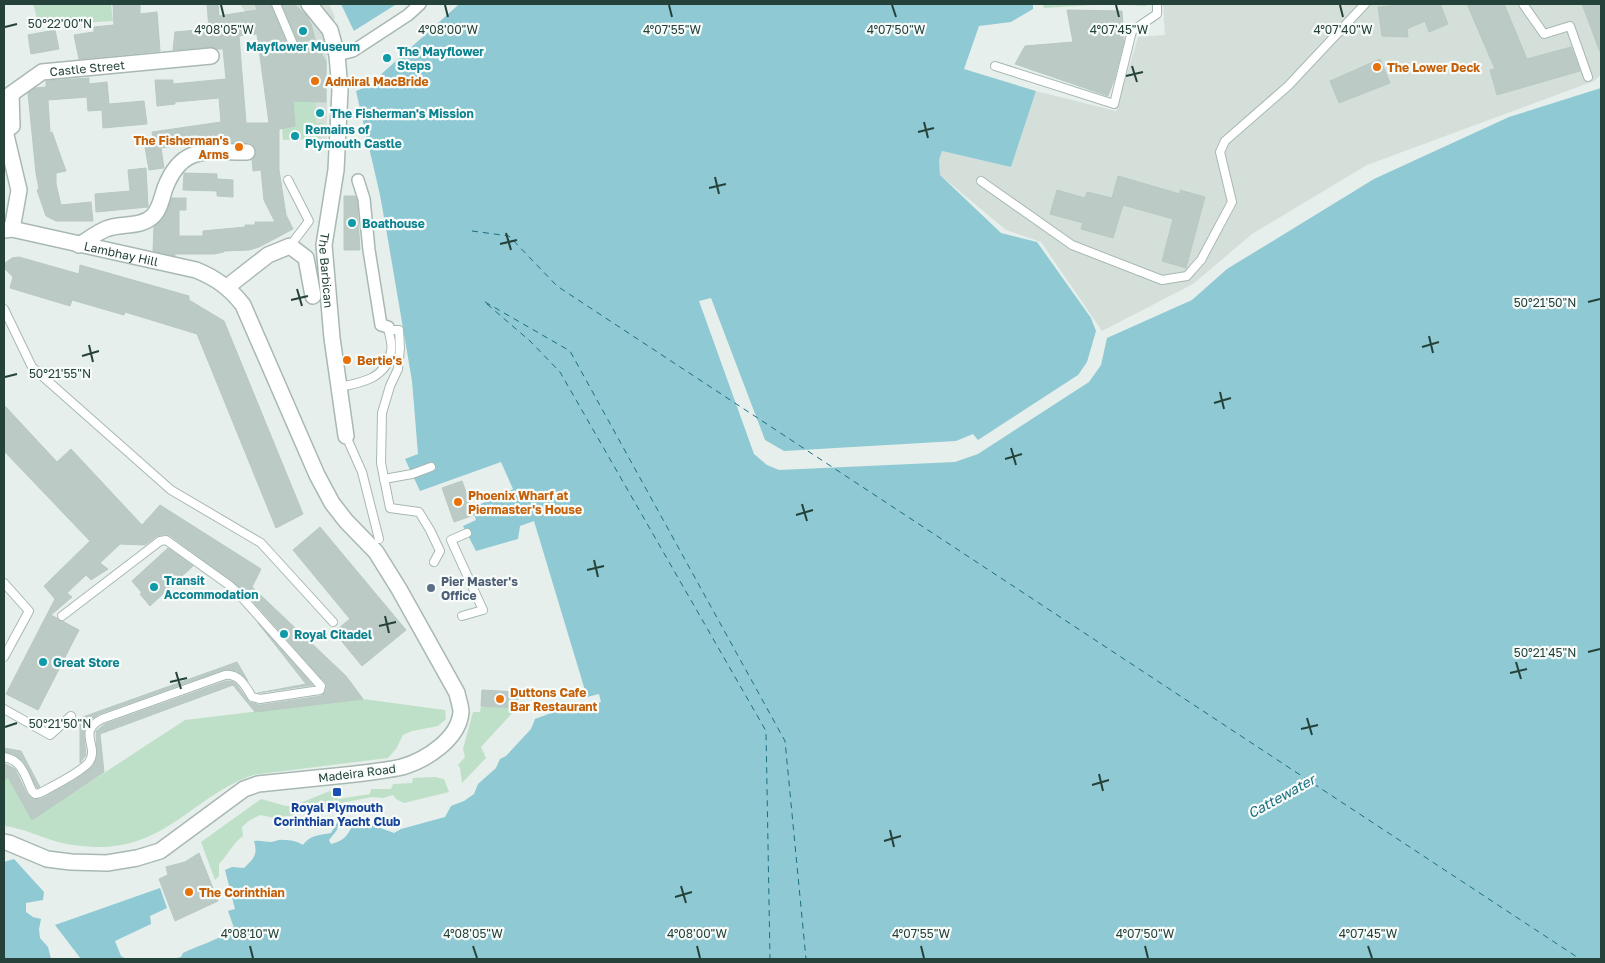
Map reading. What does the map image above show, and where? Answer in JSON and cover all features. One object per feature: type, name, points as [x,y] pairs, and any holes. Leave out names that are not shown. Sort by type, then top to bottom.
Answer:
[{"type":"street","name":"The Barbican","points":[[309,4],[330,30],[337,55],[340,90],[336,170],[324,245],[332,338],[346,436]]},
{"type":"street","points":[[337,55],[353,51],[408,15],[420,4]]},
{"type":"street","name":"Castle Street","points":[[4,131],[12,126],[11,94],[42,72],[211,56]]},
{"type":"street","name":"Lambhay Hill","points":[[4,131],[19,190],[8,230],[196,270],[213,276],[227,287],[243,305],[317,475]]},
{"type":"street","points":[[79,245],[106,229],[143,222],[153,216],[159,207],[170,176],[185,158],[192,154],[204,152],[247,152]]},
{"type":"street","points":[[358,180],[364,199],[369,250],[381,325],[389,329]]},
{"type":"street","points":[[227,287],[268,255],[290,246],[306,258],[313,296]]},
{"type":"street","name":"Madeira Road","points":[[4,842],[47,859],[71,862],[108,863],[137,858],[160,851],[244,789],[258,784],[368,772],[403,766],[424,758],[441,745],[457,726],[461,711],[457,693],[376,552],[346,521],[332,503],[317,475]]},
{"type":"lane","points":[[276,4],[293,44]]},
{"type":"lane","points":[[995,66],[1114,104],[1132,31],[1157,14],[1157,4]]},
{"type":"lane","points":[[981,182],[1072,245],[1162,280],[1187,276],[1200,260],[1232,202],[1220,152],[1225,140],[1288,86],[1365,4]]},
{"type":"lane","points":[[1524,4],[1544,34],[1570,26],[1588,77]]},
{"type":"lane","points":[[288,180],[309,221],[290,246]]},
{"type":"lane","points":[[4,309],[32,367],[171,490],[261,543],[333,622]]},
{"type":"lane","points":[[339,387],[370,380],[384,370],[392,351],[389,329],[399,330],[398,369],[390,386],[382,413],[381,463],[390,508],[419,512],[440,551],[434,562]]},
{"type":"lane","name":"The Barbican","points":[[346,436],[362,472],[379,539]]},
{"type":"lane","points":[[384,479],[412,474],[430,467]]},
{"type":"lane","points":[[462,616],[483,610],[451,540],[467,533]]},
{"type":"lane","points":[[4,757],[13,759],[18,764],[35,794],[40,793],[83,768],[89,762],[92,755],[90,728],[102,719],[225,674],[230,674],[240,680],[252,697],[260,699],[320,690],[321,686],[238,593],[166,540],[160,541],[62,616]]},
{"type":"lane","points":[[4,583],[29,611],[4,657]]},
{"type":"lane","points":[[4,709],[50,735],[71,716]]},
{"type":"shaded area","points":[[240,4],[329,4],[335,17],[327,51],[327,140],[301,140],[287,42],[280,29],[254,25]]},
{"type":"shaded area","points":[[1163,4],[1601,4],[1601,75],[1594,81],[1367,165],[1252,234],[1193,284],[1102,331],[1041,242],[1006,230],[940,175],[939,160],[942,151],[1011,167],[1036,91],[1116,111],[1138,37],[1165,35]]},
{"type":"green space","points":[[33,4],[111,4],[113,21],[65,24],[61,18],[38,22]]},
{"type":"green space","points":[[1042,4],[1109,4],[1044,8]]},
{"type":"green space","points":[[1109,4],[1146,4],[1146,6]]},
{"type":"green space","points":[[293,97],[316,102],[316,123],[323,123],[320,138],[283,140],[282,128]]},
{"type":"green space","points":[[363,699],[445,710],[446,719],[438,726],[412,731],[403,735],[396,749],[388,758],[253,775],[232,784],[160,831],[140,840],[118,846],[92,847],[67,844],[4,826],[4,780],[8,777],[32,820],[185,720]]},
{"type":"green space","points":[[481,706],[517,708],[481,747],[486,758],[462,783],[458,765],[465,757],[463,749],[473,712],[480,712]]},
{"type":"green space","points":[[435,777],[444,779],[449,792],[404,803],[393,795],[341,803],[333,799],[333,805],[328,811],[314,808],[308,813],[274,818],[260,815],[242,827],[243,836],[219,864],[219,876],[215,880],[201,842],[261,799],[286,806],[295,805],[330,791],[338,799],[370,794],[371,789],[391,789],[393,784],[412,783],[413,778]]},
{"type":"water","points":[[341,4],[397,4],[354,31]]},
{"type":"water","name":"Cattewater","points":[[459,4],[1033,4],[1033,9],[1011,22],[979,26],[964,69],[1036,91],[1011,167],[942,151],[939,160],[940,175],[1001,233],[1037,242],[1091,318],[1096,331],[1087,362],[1078,375],[978,440],[973,434],[956,441],[784,451],[765,440],[711,298],[699,301],[754,454],[767,465],[779,470],[955,462],[978,454],[1089,382],[1101,365],[1107,338],[1192,300],[1227,269],[1374,179],[1509,117],[1601,88],[1601,959],[173,959],[181,957],[183,953],[230,932],[234,928],[228,911],[235,909],[225,870],[232,867],[244,868],[253,859],[255,853],[254,841],[288,840],[303,845],[312,837],[331,833],[339,820],[337,830],[329,840],[331,844],[342,840],[359,817],[367,823],[394,833],[401,829],[445,817],[451,806],[464,801],[474,794],[478,784],[496,768],[500,759],[506,756],[531,729],[535,719],[554,712],[573,710],[601,702],[599,694],[587,697],[534,521],[520,526],[518,539],[476,551],[463,526],[476,520],[472,508],[513,489],[501,462],[420,491],[405,459],[418,454],[412,381],[380,195],[356,91],[369,85]]},
{"type":"water","points":[[14,859],[44,892],[43,900],[26,903],[26,912],[33,917],[41,919],[40,938],[48,947],[51,959],[4,959],[4,862]]},
{"type":"water","points":[[160,888],[167,908],[150,916],[151,924],[115,941],[121,956],[126,959],[81,959],[55,925]]},
{"type":"pier","points":[[399,4],[354,34],[354,31]]},
{"type":"pier","points":[[455,4],[459,4],[369,85],[356,91],[356,88],[367,83]]},
{"type":"building","points":[[113,4],[140,4],[140,14],[157,12],[160,51],[79,59],[74,35],[94,32],[94,27],[114,25]]},
{"type":"building","points":[[207,4],[218,4],[219,16],[257,10],[255,4],[270,4],[288,46],[293,50],[298,47],[298,42],[282,4],[294,4],[306,15],[311,24],[316,43],[326,62],[326,102],[293,101],[295,126],[279,129],[279,170],[286,215],[293,229],[259,247],[249,250],[224,251],[214,254],[175,254],[175,256],[153,251],[154,227],[165,215],[172,198],[186,198],[186,210],[179,210],[179,236],[203,236],[203,231],[245,227],[245,225],[255,225],[255,222],[275,222],[264,200],[261,170],[253,171],[252,159],[256,152],[255,147],[251,143],[199,142],[161,148],[164,168],[149,170],[145,147],[154,146],[152,132],[221,122],[219,98],[175,102],[175,104],[157,106],[155,80],[173,80],[173,84],[226,79],[223,49],[210,47],[173,50],[175,32],[209,29]],"holes":[[[257,34],[269,123],[246,123],[239,36]]]},
{"type":"building","points":[[1440,4],[1448,24],[1429,32],[1425,21],[1407,29],[1408,37],[1382,36],[1378,7]]},
{"type":"building","points":[[1467,4],[1504,4],[1527,59],[1571,47],[1580,71],[1497,95],[1490,70],[1495,69]]},
{"type":"building","points":[[1582,4],[1601,4],[1601,52],[1600,52]]},
{"type":"building","points":[[1067,10],[1122,11],[1124,41],[1108,96],[1015,64],[1025,46],[1073,42]]},
{"type":"building","points":[[55,30],[59,49],[31,54],[28,35]]},
{"type":"building","points":[[1380,59],[1390,83],[1339,103],[1330,81]]},
{"type":"building","points":[[89,78],[89,84],[107,82],[109,104],[144,101],[147,124],[103,128],[102,110],[88,111],[87,97],[48,100],[50,133],[52,132],[66,171],[56,173],[56,184],[61,205],[91,202],[93,221],[56,221],[46,216],[37,190],[39,189],[28,93],[35,88],[46,87],[46,81]]},
{"type":"building","points":[[146,168],[148,207],[96,212],[95,194],[130,191],[128,170]]},
{"type":"building","points":[[184,173],[217,174],[217,179],[233,180],[233,197],[217,196],[217,191],[183,190]]},
{"type":"building","points":[[1118,176],[1180,194],[1180,190],[1205,197],[1186,268],[1162,261],[1173,219],[1123,205],[1113,238],[1081,229],[1083,223],[1050,214],[1057,190],[1085,198],[1087,192],[1112,198]]},
{"type":"building","name":"Boathouse","points":[[344,196],[355,196],[357,201],[360,250],[344,250]]},
{"type":"building","points":[[19,257],[79,274],[80,265],[189,296],[189,300],[224,321],[303,514],[276,528],[197,334],[125,312],[124,315],[72,300],[70,306],[10,288],[13,277],[4,268],[4,264],[12,258]]},
{"type":"building","name":"Royal Citadel","points":[[4,405],[57,462],[71,449],[142,525],[160,505],[261,569],[252,587],[346,676],[363,699],[255,712],[233,685],[100,734],[104,772],[32,820],[8,777],[4,780],[4,763],[15,769],[27,794],[31,798],[41,799],[76,779],[93,766],[97,756],[96,731],[105,724],[226,681],[232,681],[237,685],[249,702],[260,705],[321,696],[325,692],[327,685],[242,589],[169,535],[165,534],[157,536],[145,545],[120,544],[100,563],[108,569],[91,580],[86,575],[67,593],[72,597],[51,615],[79,630],[38,710],[6,694],[55,599],[44,586],[90,541],[4,451]]},
{"type":"building","name":"Phoenix Wharf at Piermaster's House","points":[[462,481],[474,515],[454,522],[442,488]]},
{"type":"building","points":[[320,527],[406,630],[362,666],[334,632],[350,619],[293,550]]},
{"type":"building","name":"Transit Accommodation","points":[[168,548],[193,566],[150,606],[132,581]]},
{"type":"building","points":[[258,623],[313,685],[258,693],[306,684]]},
{"type":"building","points":[[237,662],[248,681],[237,671],[223,670],[99,714],[90,720],[85,727],[86,755],[80,763],[80,718]]},
{"type":"building","name":"Duttons Cafe Bar Restaurant","points":[[482,690],[518,692],[517,708],[481,706]]},
{"type":"building","points":[[4,748],[21,751],[40,787],[37,788],[23,761],[13,754],[4,752]]},
{"type":"building","name":"The Corinthian","points":[[199,853],[218,901],[175,921],[159,879],[168,875],[166,867],[185,862]]},
{"type":"ferry route","points":[[472,231],[509,236],[557,286],[1580,959]]},
{"type":"ferry route","points":[[485,302],[570,351],[785,741],[806,959]]},
{"type":"ferry route","points":[[487,304],[530,341],[560,372],[766,731],[770,959]]},
{"type":"place","name":"Mayflower Museum","points":[[303,31]]},
{"type":"place","name":"The Mayflower Steps","points":[[387,58]]},
{"type":"place","name":"The Lower Deck","points":[[1377,67]]},
{"type":"place","name":"Admiral MacBride","points":[[315,81]]},
{"type":"place","name":"The Fisherman's Mission","points":[[320,113]]},
{"type":"place","name":"Remains of Plymouth Castle","points":[[295,136]]},
{"type":"place","name":"The Fisherman's Arms","points":[[239,147]]},
{"type":"place","name":"Boathouse","points":[[352,223]]},
{"type":"place","name":"Bertie's","points":[[347,360]]},
{"type":"place","name":"Phoenix Wharf at Piermaster's House","points":[[458,502]]},
{"type":"place","name":"Transit Accommodation","points":[[154,587]]},
{"type":"place","name":"Pier Master's Office","points":[[431,588]]},
{"type":"place","name":"Royal Citadel","points":[[284,634]]},
{"type":"place","name":"Great Store","points":[[43,662]]},
{"type":"place","name":"Duttons Cafe Bar Restaurant","points":[[500,699]]},
{"type":"place","name":"Royal Plymouth Corinthian Yacht Club","points":[[337,792]]},
{"type":"place","name":"The Corinthian","points":[[189,892]]}]
